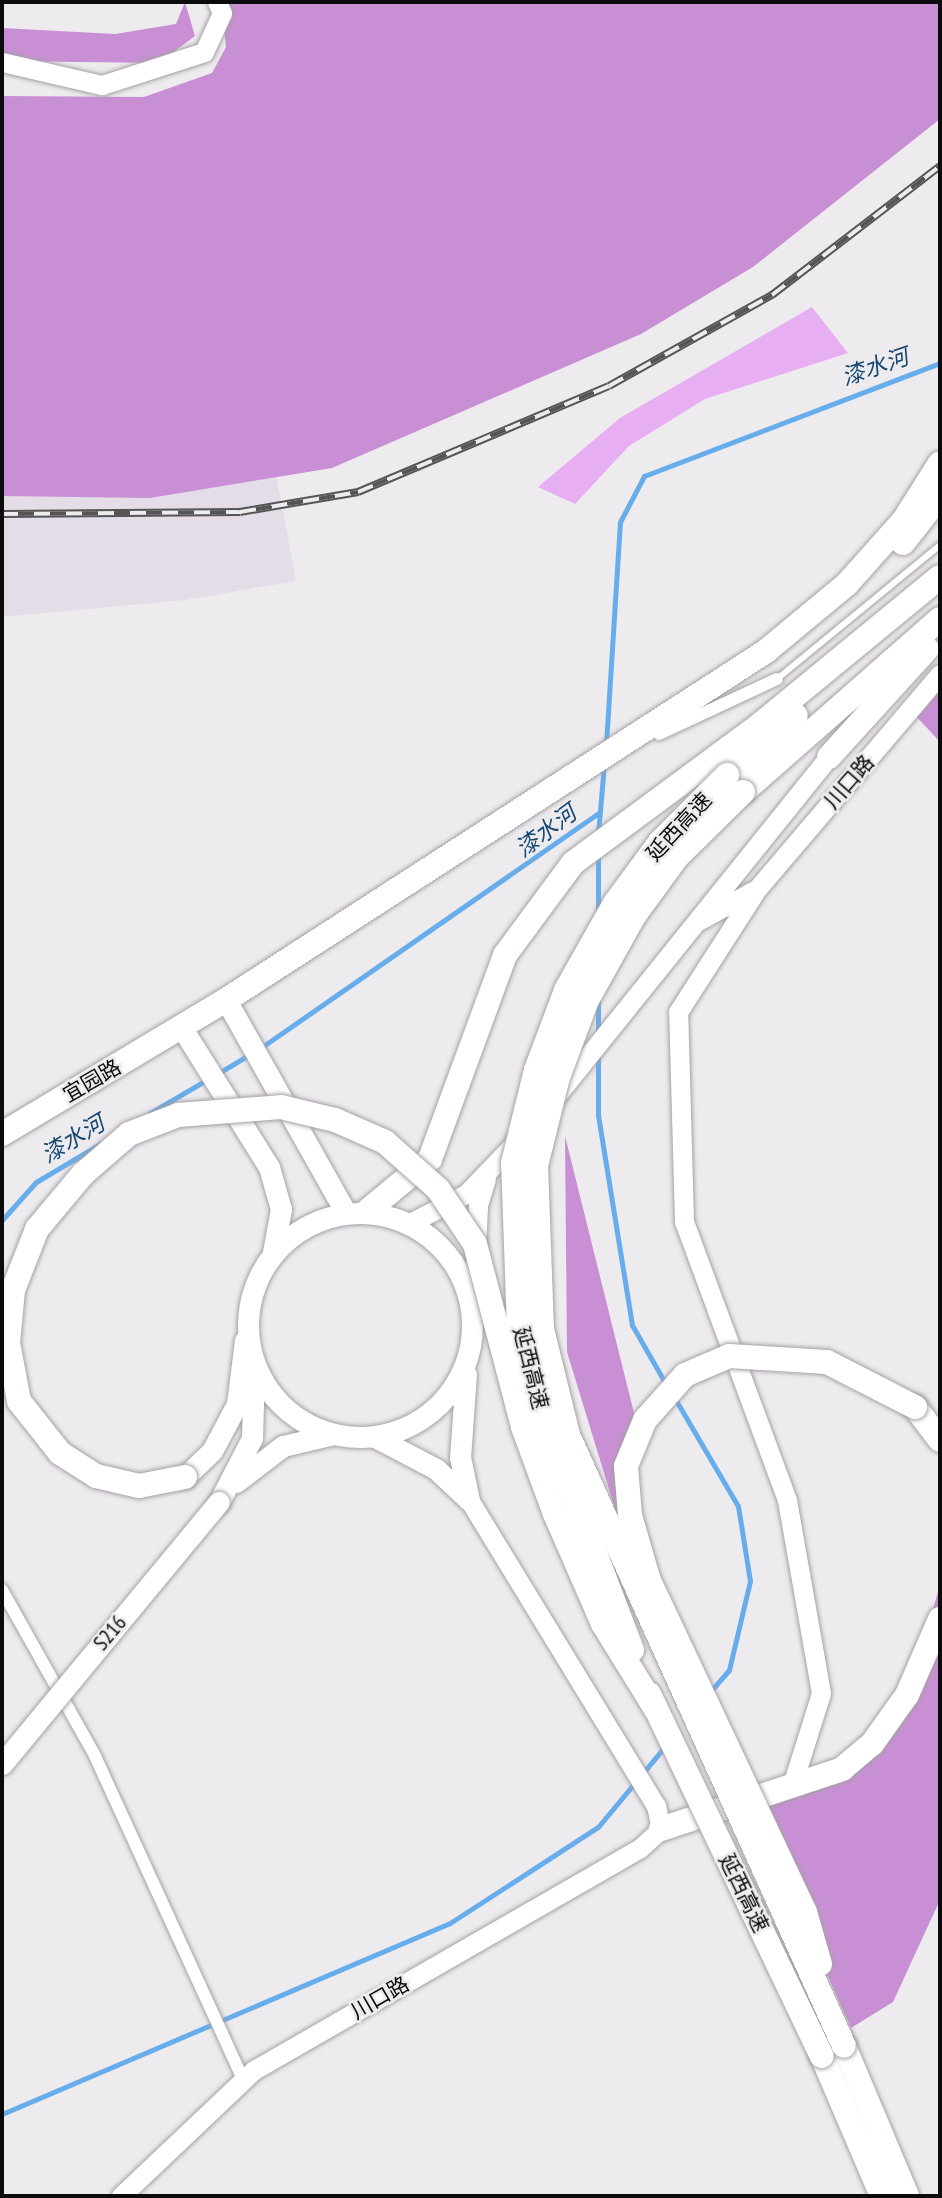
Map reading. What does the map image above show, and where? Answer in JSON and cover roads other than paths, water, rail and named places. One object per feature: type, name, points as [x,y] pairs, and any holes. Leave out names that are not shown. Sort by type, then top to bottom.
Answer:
[{"type":"highway","points":[[290,963],[765,652],[847,584],[904,520],[940,463]]},
{"type":"highway","points":[[290,963],[659,734],[794,646],[863,585],[940,496]]},
{"type":"highway","points":[[356,1212],[430,1159],[505,955],[535,908],[573,863],[940,577]]},
{"type":"highway","name":"延西高速","points":[[882,2196],[833,2051],[568,1435],[542,1329],[536,1166],[558,1077],[587,1000],[634,916],[735,784],[940,587]]},
{"type":"highway","name":"延西高速","points":[[907,2196],[655,1708],[575,1505],[519,1331],[513,1163],[536,1070],[566,990],[615,903],[660,842],[940,619]]},
{"type":"highway","points":[[829,757],[940,634]]},
{"type":"highway","name":"宜园路","points":[[2,1134],[290,963]]},
{"type":"highway","points":[[185,1477],[139,1486],[96,1476],[60,1453],[19,1401],[8,1343],[13,1290],[37,1229],[83,1174],[129,1134],[178,1115],[281,1107],[335,1120],[385,1142],[438,1189],[475,1244],[523,1427],[555,1514],[603,1624],[655,1708]]},
{"type":"highway","points":[[833,2051],[805,1912],[649,1581],[630,1515],[626,1466],[645,1420],[685,1375],[729,1356],[827,1362],[915,1407],[940,1440]]},
{"type":"highway","points":[[658,1817],[842,1769],[872,1744],[907,1695],[940,1619]]},
{"type":"main road","points":[[2,62],[102,85],[204,52],[222,13],[217,2]]},
{"type":"main road","name":"川口路","points":[[757,889],[940,674]]},
{"type":"main road","points":[[410,1223],[486,1179],[829,757]]},
{"type":"main road","points":[[692,925],[757,889]]},
{"type":"main road","points":[[757,889],[678,1012],[684,1221],[787,1500],[821,1693],[793,1783]]},
{"type":"main road","points":[[226,1000],[314,1156],[356,1212]]},
{"type":"main road","points":[[182,1028],[269,1167],[281,1209],[273,1252],[249,1306],[237,1404],[212,1451],[185,1477]]},
{"type":"main road","points":[[469,1500],[460,1420],[473,1313],[478,1205],[486,1179]]},
{"type":"main road","points":[[273,1252],[294,1233],[356,1212],[410,1223],[448,1256],[463,1277],[473,1313]]},
{"type":"main road","points":[[219,1502],[252,1438],[257,1404],[249,1306]]},
{"type":"main road","points":[[252,1357],[282,1406],[334,1434]]},
{"type":"main road","points":[[374,1437],[433,1412],[468,1359]]},
{"type":"main road","points":[[219,1502],[247,1469],[283,1446],[334,1434],[374,1437],[436,1469],[469,1500],[621,1750],[658,1817]]},
{"type":"main road","name":"S216","points":[[2,1764],[219,1502]]},
{"type":"main road","name":"川口路","points":[[121,2196],[243,2079],[639,1849],[658,1817]]},
{"type":"street","points":[[659,734],[777,679]]},
{"type":"street","points":[[2,1590],[95,1756],[201,1996],[243,2079]]},
{"type":"lane","points":[[777,679],[940,545]]},
{"type":"waterway","name":"漆水河","points":[[606,744],[620,522],[644,476],[940,363]]},
{"type":"waterway","name":"漆水河","points":[[598,834],[604,764]]},
{"type":"waterway","name":"漆水河","points":[[259,1049],[598,813]]},
{"type":"waterway","points":[[598,855],[598,915]]},
{"type":"waterway","points":[[598,998],[598,1034]]},
{"type":"waterway","name":"漆水河","points":[[217,1074],[250,1054]]},
{"type":"waterway","points":[[598,1054],[598,1115],[632,1325],[667,1386]]},
{"type":"waterway","name":"漆水河","points":[[150,1113],[208,1079]]},
{"type":"waterway","name":"漆水河","points":[[2,1220],[36,1182],[103,1142]]},
{"type":"waterway","points":[[674,1397],[738,1506],[750,1581],[729,1670],[710,1692]]},
{"type":"waterway","points":[[2,2114],[450,1923],[598,1827],[666,1745]]},
{"type":"railway","points":[[2,514],[240,512],[358,492],[609,386],[772,295],[940,166]]}]
